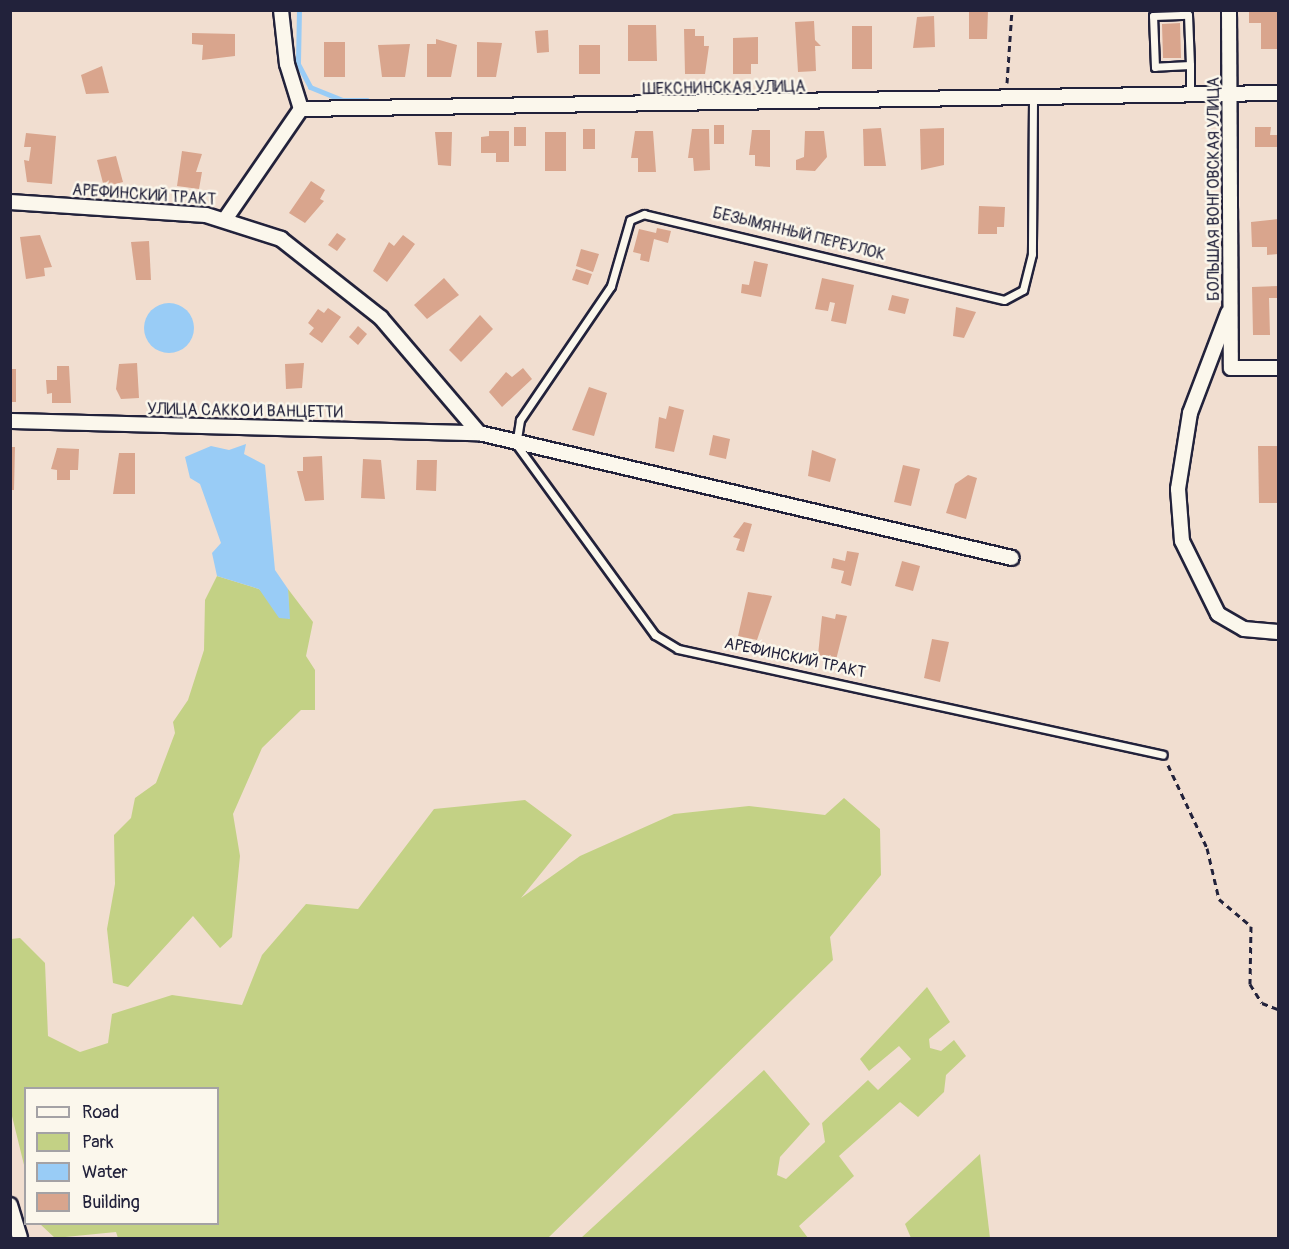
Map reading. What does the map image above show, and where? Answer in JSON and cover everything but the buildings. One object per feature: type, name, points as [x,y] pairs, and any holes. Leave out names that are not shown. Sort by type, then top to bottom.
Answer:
[{"type":"street","points":[[226,218],[301,110],[287,64],[281,10]]},
{"type":"street","name":"БОЛЬШАЯ ВОНГОВСКАЯ УЛИЦА","points":[[1229,10],[1231,368],[1278,368]]},
{"type":"street","name":"ШЕКСНИНСКАЯ УЛИЦА","points":[[301,110],[1190,98],[1278,93]]},
{"type":"street","name":"АРЕФИНСКИЙ ТРАКТ","points":[[10,202],[226,218],[280,239],[323,268],[400,336],[479,433]]},
{"type":"street","points":[[1231,306],[1190,413],[1178,489],[1182,541],[1218,614],[1244,629],[1278,632]]},
{"type":"street","name":"УЛИЦА САККО И ВАНЦЕТТИ","points":[[10,421],[479,433]]},
{"type":"street","points":[[479,433],[516,444],[1012,558]]},
{"type":"street","points":[[10,1204],[20,1239]]},
{"type":"lane","points":[[1190,65],[1155,67],[1153,16],[1188,15],[1190,65],[1190,98]]},
{"type":"lane","name":"БЕЗЫМЯННЫЙ ПЕРЕУЛОК","points":[[516,444],[520,420],[610,286],[630,220],[644,214],[1004,300],[1023,290],[1032,254],[1033,100]]},
{"type":"lane","name":"АРЕФИНСКИЙ ТРАКТ","points":[[516,444],[655,635],[678,649],[1163,755]]},
{"type":"path","points":[[1003,101],[1012,10]]},
{"type":"path","points":[[1163,755],[1207,848],[1219,899],[1251,926],[1250,984],[1262,1003],[1278,1009]]},
{"type":"green space","points":[[217,576],[259,589],[289,619],[288,589],[313,622],[306,656],[315,670],[315,710],[301,710],[262,748],[233,814],[240,856],[232,937],[220,948],[193,916],[128,987],[113,983],[107,929],[115,884],[114,835],[131,818],[135,798],[156,783],[175,733],[173,722],[188,700],[204,650],[205,600]]},
{"type":"green space","points":[[844,798],[880,829],[881,875],[830,937],[833,960],[548,1238],[118,1238],[116,1232],[55,1238],[41,1225],[219,1225],[219,1087],[24,1087],[24,1165],[11,1112],[11,939],[20,938],[45,963],[48,1036],[80,1052],[108,1043],[112,1014],[172,995],[242,1005],[262,955],[306,904],[358,909],[434,809],[525,800],[572,835],[521,898],[580,856],[674,814],[749,806],[825,815]]},
{"type":"green space","points":[[927,987],[950,1022],[929,1039],[930,1048],[941,1051],[954,1040],[966,1056],[946,1075],[944,1092],[918,1117],[900,1102],[839,1156],[854,1176],[799,1226],[808,1238],[581,1238],[764,1070],[810,1124],[780,1157],[777,1175],[786,1179],[825,1142],[822,1123],[868,1080],[878,1090],[911,1059],[899,1046],[869,1071],[860,1059]]},
{"type":"green space","points":[[980,1154],[990,1238],[911,1238],[905,1224]]},
{"type":"water","points":[[174,303],[187,310],[193,318],[193,338],[187,346],[179,352],[164,353],[151,346],[145,338],[144,323],[151,310],[159,304]]},
{"type":"water","points":[[246,444],[244,454],[265,465],[275,570],[288,589],[290,619],[279,618],[259,589],[217,576],[212,553],[221,543],[200,484],[190,478],[185,457],[211,446],[229,450]]},
{"type":"waterway","points":[[299,10],[298,64],[310,87],[342,100],[367,100]]}]
